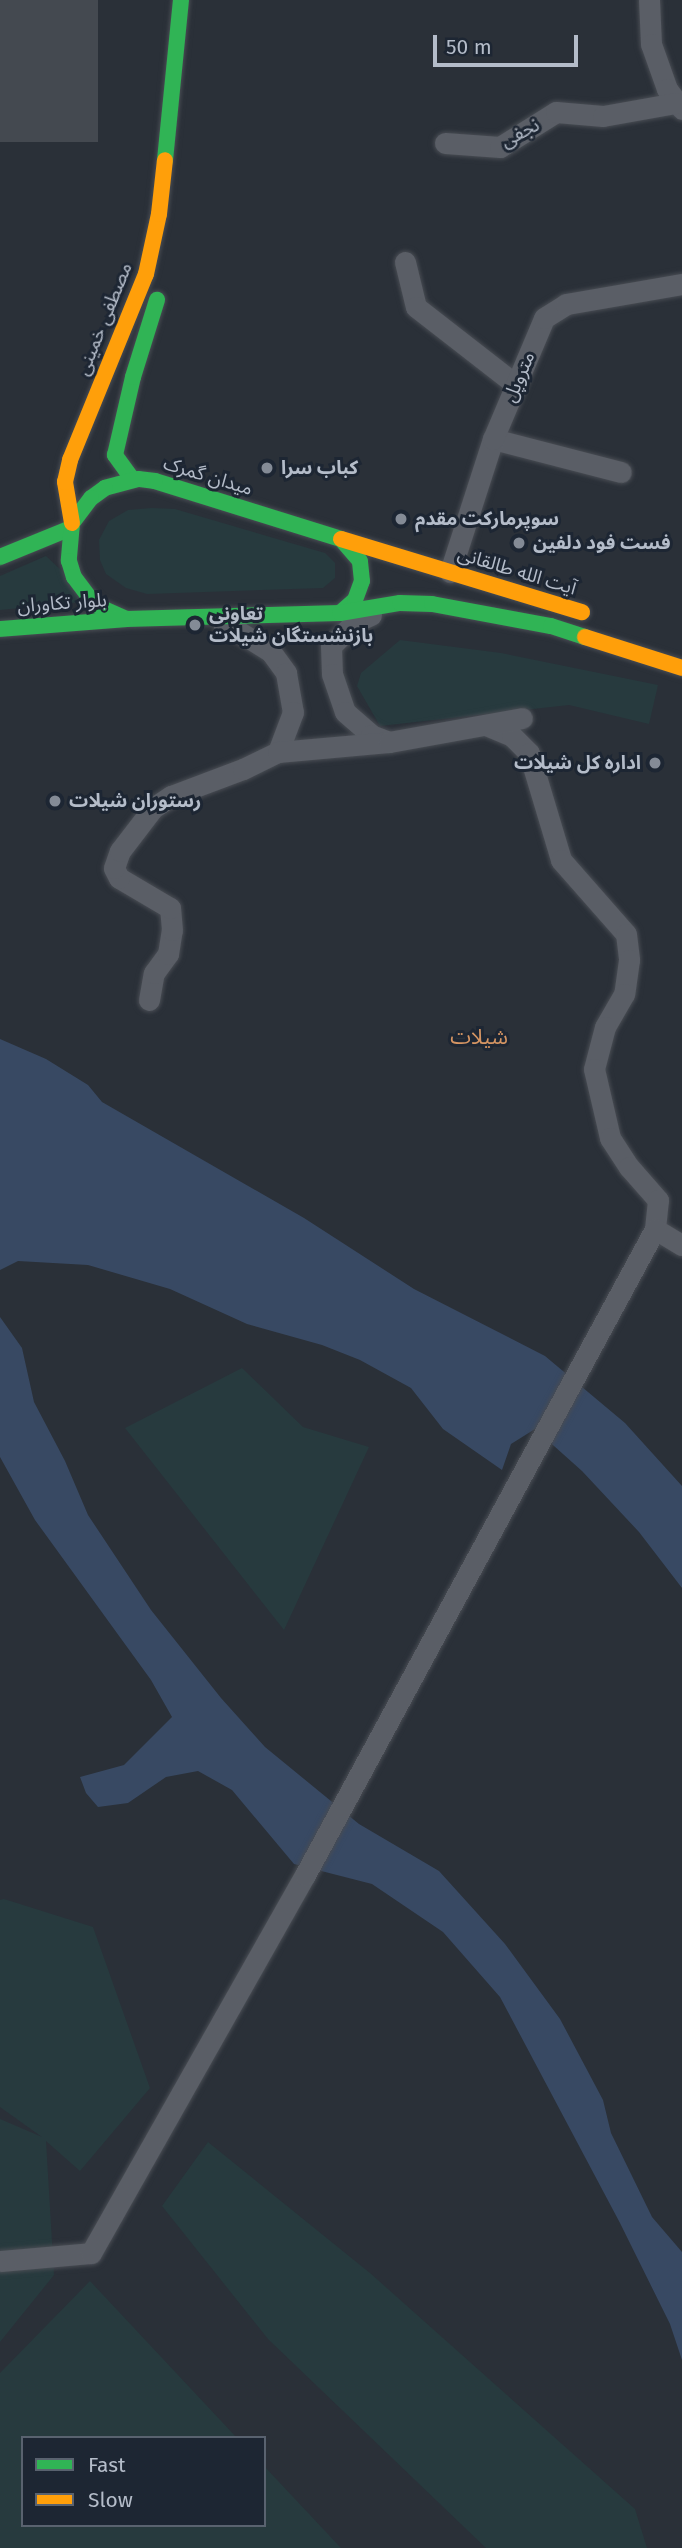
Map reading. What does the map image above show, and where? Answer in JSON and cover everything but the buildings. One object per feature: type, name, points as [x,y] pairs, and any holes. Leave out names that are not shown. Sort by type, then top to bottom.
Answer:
[{"type":"main road","name":"مصطفی خمینی","points":[[72,526],[65,482],[78,439],[128,324],[146,274],[159,214],[181,0]]},
{"type":"main road","name":"مصطفی خمینی","points":[[116,455],[170,241],[195,0]]},
{"type":"main road","points":[[78,439],[80,453],[94,463],[104,463],[116,455],[133,480]]},
{"type":"main road","name":"میدان گمرک","points":[[72,526],[91,498],[105,488],[133,480],[155,481],[341,539]]},
{"type":"main road","points":[[0,557],[72,526],[69,561],[78,585],[95,605],[126,619],[340,613],[400,596],[551,626],[682,668]]},
{"type":"main road","points":[[340,613],[355,600],[362,581],[360,561],[341,539]]},
{"type":"main road","name":"آیت الله طالقانی","points":[[341,539],[595,616]]},
{"type":"main road","points":[[391,570],[394,564],[405,560]]},
{"type":"main road","name":"بلوار تکاوران","points":[[0,629],[126,619]]},
{"type":"street","points":[[649,0],[651,44],[667,89],[679,106]]},
{"type":"street","name":"نجفی","points":[[445,143],[500,147],[556,112],[603,117],[679,106]]},
{"type":"street","points":[[405,262],[416,307],[515,384]]},
{"type":"street","name":"متروپل","points":[[450,572],[493,439],[544,318],[566,304],[682,284]]},
{"type":"street","points":[[493,439],[621,472]]},
{"type":"street","points":[[389,742],[371,735],[345,712],[332,674],[331,646],[355,622],[400,596]]},
{"type":"street","points":[[214,617],[241,630],[271,652],[286,673],[293,712],[278,752]]},
{"type":"street","points":[[149,1000],[154,973],[168,954],[172,930],[170,908],[119,878],[114,868],[120,850],[153,808],[171,796],[243,769],[278,752],[389,742],[522,718]]},
{"type":"street","points":[[0,2262],[91,2253],[305,1875],[539,1448],[655,1229],[658,1200],[629,1167],[610,1138],[594,1069],[605,1027],[624,994],[629,960],[626,934],[561,860],[529,753],[512,736],[486,725]]},
{"type":"street","points":[[655,1229],[682,1245]]},
{"type":"green space","points":[[175,509],[325,553],[335,563],[335,578],[323,588],[147,594],[126,588],[106,574],[100,560],[99,540],[109,521],[128,510]]},
{"type":"green space","points":[[46,556],[63,572],[82,602],[0,610],[0,576]]},
{"type":"green space","points":[[400,640],[501,653],[658,685],[649,724],[569,705],[380,726],[357,686],[361,673]]},
{"type":"green space","points":[[242,1368],[303,1427],[369,1447],[284,1630],[125,1428]]},
{"type":"green space","points":[[0,1900],[93,1927],[150,2088],[80,2171],[46,2141],[54,2275],[0,2342],[0,2119],[42,2137],[0,2107]]},
{"type":"green space","points":[[208,2142],[370,2273],[635,2509],[647,2548],[486,2548],[268,2339],[162,2206]]},
{"type":"green space","points":[[90,2281],[235,2436],[21,2436],[21,2527],[266,2527],[266,2468],[341,2548],[0,2548],[0,2373]]},
{"type":"water","points":[[0,1039],[46,1059],[88,1085],[102,1102],[304,1218],[414,1289],[545,1356],[625,1423],[682,1486],[682,1588],[639,1532],[582,1471],[535,1429],[511,1444],[502,1470],[443,1429],[411,1388],[360,1360],[322,1345],[247,1324],[170,1289],[88,1265],[18,1261],[0,1270]]},
{"type":"water","points":[[0,1317],[22,1348],[34,1402],[65,1461],[88,1515],[151,1610],[221,1698],[265,1747],[359,1824],[439,1871],[505,1944],[560,2019],[603,2100],[611,2133],[652,2217],[682,2252],[682,2360],[670,2324],[620,2223],[500,1997],[443,1932],[372,1884],[294,1864],[232,1790],[198,1771],[166,1777],[128,1803],[98,1807],[86,1793],[80,1777],[124,1765],[172,1717],[151,1680],[35,1520],[0,1457]]},
{"type":"traffic: fast","points":[[165,160],[181,0]]},
{"type":"traffic: fast","points":[[133,480],[115,455],[133,377],[157,300]]},
{"type":"traffic: fast","points":[[340,613],[355,600],[362,581],[360,561],[341,539],[155,481],[138,479],[105,488],[91,498],[72,523],[69,561],[74,577],[95,605],[126,619],[340,613],[400,603],[432,604],[551,626],[585,637]]},
{"type":"traffic: fast","points":[[0,557],[71,528]]},
{"type":"traffic: fast","points":[[0,629],[126,619]]},
{"type":"traffic: slow","points":[[72,523],[65,482],[70,460],[146,274],[159,214],[165,160]]},
{"type":"traffic: slow","points":[[341,539],[582,612]]},
{"type":"traffic: slow","points":[[585,637],[682,668]]},
{"type":"place","name":"کباب سرا","points":[[267,468]]},
{"type":"place","name":"سوپرمارکت مقدم","points":[[401,519]]},
{"type":"place","name":"فست فود دلفین","points":[[519,543]]},
{"type":"place","name":"تعاونی بازنشستگان شیلات","points":[[195,625]]},
{"type":"place","name":"اداره کل شیلات","points":[[655,763]]},
{"type":"place","name":"رستوران شیلات","points":[[55,801]]},
{"type":"district","name":"شیلات","points":[[479,1037]]}]
